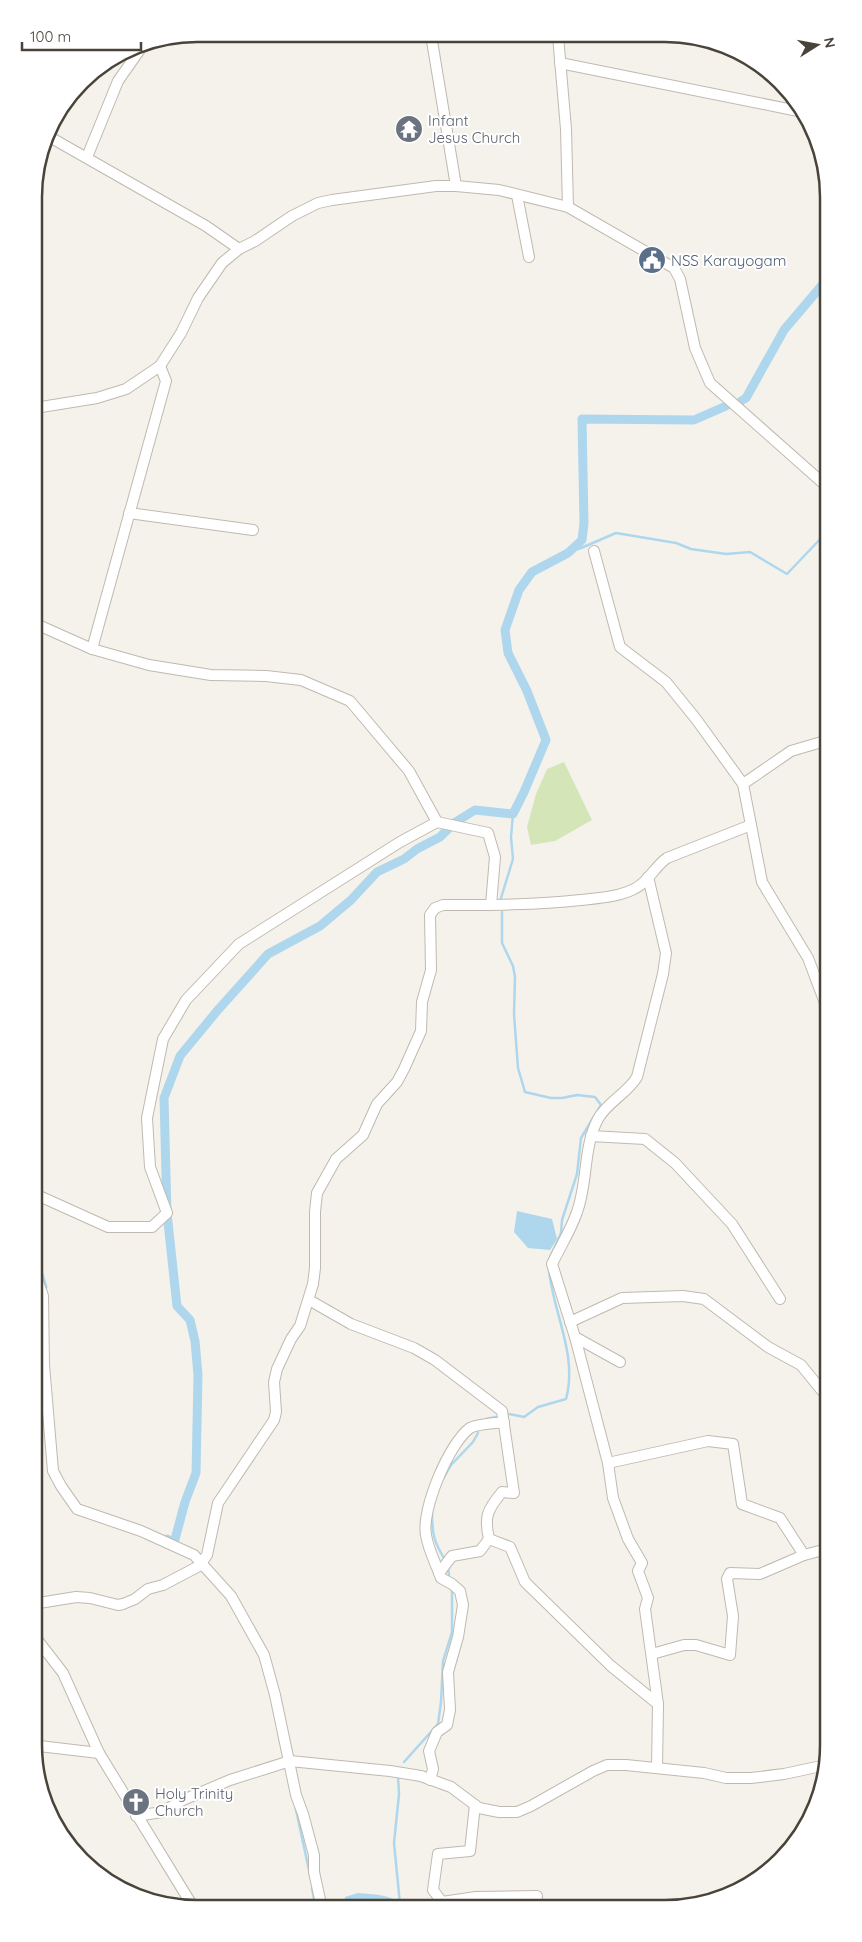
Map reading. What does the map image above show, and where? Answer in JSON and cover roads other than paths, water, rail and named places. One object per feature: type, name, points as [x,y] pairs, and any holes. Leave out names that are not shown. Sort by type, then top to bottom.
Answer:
[{"type":"street","points":[[432,42],[456,186]]},
{"type":"street","points":[[558,42],[566,129],[568,207]]},
{"type":"street","points":[[87,157],[118,81],[138,54]]},
{"type":"street","points":[[560,63],[792,110]]},
{"type":"street","points":[[54,139],[206,226],[239,249]]},
{"type":"street","points":[[43,407],[97,398],[126,389],[160,366],[181,333],[198,298],[222,264],[239,249],[255,241],[292,216],[318,203],[407,190],[456,186],[499,190],[568,207],[674,268],[680,279],[695,348],[710,383],[820,480]]},
{"type":"street","points":[[517,195],[529,258]]},
{"type":"street","points":[[92,649],[166,381],[160,366]]},
{"type":"street","points":[[129,513],[253,530]]},
{"type":"street","points":[[594,551],[620,647],[666,682],[743,784],[762,882],[774,904],[782,912],[808,958],[819,988]]},
{"type":"street","points":[[43,627],[92,649],[149,665],[211,675],[266,676],[301,680],[350,701],[409,771],[437,822]]},
{"type":"street","points":[[743,784],[791,751],[820,742]]},
{"type":"street","points":[[42,1197],[108,1227],[152,1227],[167,1213],[150,1167],[147,1118],[162,1039],[186,1000],[239,944],[400,842],[437,822],[488,833],[495,857],[491,905]]},
{"type":"street","points":[[42,1603],[76,1597],[90,1598],[118,1605],[123,1604],[135,1599],[148,1589],[163,1585],[185,1574],[202,1562],[207,1555],[218,1503],[274,1420],[274,1382],[277,1369],[290,1339],[300,1326],[309,1300],[315,1268],[316,1193],[336,1158],[363,1135],[377,1104],[397,1082],[421,1031],[422,1002],[431,970],[430,921],[432,910],[443,905],[550,903],[613,896],[641,886],[658,864],[667,858],[751,824]]},
{"type":"street","points":[[648,877],[666,953],[663,974],[637,1077],[630,1088],[615,1100],[599,1118],[591,1136],[578,1212],[552,1264],[575,1337],[608,1463],[613,1498],[628,1539],[642,1563],[638,1571],[648,1598],[645,1609],[658,1704],[657,1768]]},
{"type":"street","points":[[591,1136],[645,1140],[674,1163],[732,1224],[780,1299]]},
{"type":"street","points":[[42,1294],[44,1365],[53,1471],[77,1509],[141,1531],[194,1555],[232,1596],[264,1655],[275,1695],[296,1794],[314,1855],[314,1872],[320,1900]]},
{"type":"street","points":[[570,1322],[622,1298],[683,1296],[704,1299],[768,1347],[801,1365],[819,1387]]},
{"type":"street","points":[[309,1300],[351,1324],[414,1348],[435,1360],[502,1411],[514,1493],[502,1492],[491,1504],[486,1522],[489,1539],[480,1550],[452,1556],[440,1573]]},
{"type":"street","points":[[575,1337],[620,1362]]},
{"type":"street","points":[[430,1780],[434,1769],[429,1751],[437,1732],[447,1725],[450,1710],[448,1672],[458,1636],[463,1605],[460,1591],[441,1578],[425,1534],[426,1509],[438,1477],[456,1445],[471,1428],[504,1422]]},
{"type":"street","points":[[608,1463],[708,1442],[733,1444],[742,1504],[780,1518],[804,1555]]},
{"type":"street","points":[[489,1539],[510,1547],[525,1582],[611,1666],[658,1704]]},
{"type":"street","points":[[652,1654],[684,1645],[696,1645],[730,1655],[733,1616],[727,1579],[730,1573],[760,1574],[804,1555],[819,1551]]},
{"type":"street","points":[[42,1646],[63,1673],[99,1753],[188,1899]]},
{"type":"street","points":[[42,1746],[99,1753]]},
{"type":"street","points":[[136,1816],[162,1812],[183,1800],[230,1780],[290,1761],[390,1771],[452,1787],[475,1805],[490,1811],[518,1812],[607,1765],[626,1764],[704,1773],[726,1778],[750,1778],[818,1766]]},
{"type":"street","points":[[440,1900],[433,1890],[438,1854],[470,1851],[475,1805]]},
{"type":"street","points":[[456,1900],[476,1897],[537,1896],[536,1900]]},
{"type":"water","points":[[517,1211],[552,1219],[557,1239],[550,1250],[528,1248],[514,1232]]},
{"type":"water","points":[[358,1893],[395,1900],[345,1900],[345,1897]]},
{"type":"waterway","points":[[741,401],[746,398],[784,330],[820,288]]},
{"type":"waterway","points":[[454,823],[475,810],[513,814],[546,740],[527,691],[508,653],[505,630],[519,590],[532,572],[568,553],[582,540],[584,523],[582,419],[694,420],[726,406]]},
{"type":"waterway","points":[[571,551],[616,533],[676,543],[691,549],[726,554],[750,552],[787,574],[820,539]]},
{"type":"waterway","points":[[501,898],[513,859],[511,837],[513,814]]},
{"type":"waterway","points":[[167,1539],[174,1543],[185,1502],[196,1473],[198,1375],[195,1341],[190,1320],[177,1306],[167,1213],[164,1098],[180,1056],[268,954],[320,926],[351,900],[377,872],[404,859],[417,849],[440,837],[449,828]]},
{"type":"waterway","points":[[502,912],[502,943],[513,966],[515,977],[514,1014],[518,1068],[525,1092],[551,1098],[577,1095],[595,1097],[601,1105],[581,1138],[577,1174],[562,1220],[561,1233],[548,1262]]},
{"type":"waterway","points":[[509,1414],[524,1417],[538,1407],[566,1399],[569,1383],[567,1350],[551,1286],[549,1270]]},
{"type":"waterway","points":[[486,1419],[496,1417]]},
{"type":"waterway","points":[[443,1479],[451,1465],[473,1442],[478,1433]]},
{"type":"waterway","points":[[432,1512],[434,1538],[446,1561]]},
{"type":"waterway","points":[[448,1566],[449,1575]]},
{"type":"waterway","points":[[404,1762],[438,1724],[443,1661],[452,1632],[452,1591]]},
{"type":"waterway","points":[[398,1777],[399,1794],[394,1843],[400,1900]]},
{"type":"waterway","points":[[295,1805],[310,1875]]},
{"type":"waterway","points":[[312,1888],[314,1900]]},
{"type":"place","name":"Infant Jesus Church","points":[[409,129]]},
{"type":"place","name":"NSS Karayogam","points":[[652,260]]},
{"type":"place","name":"Holy Trinity Church","points":[[136,1802]]}]
